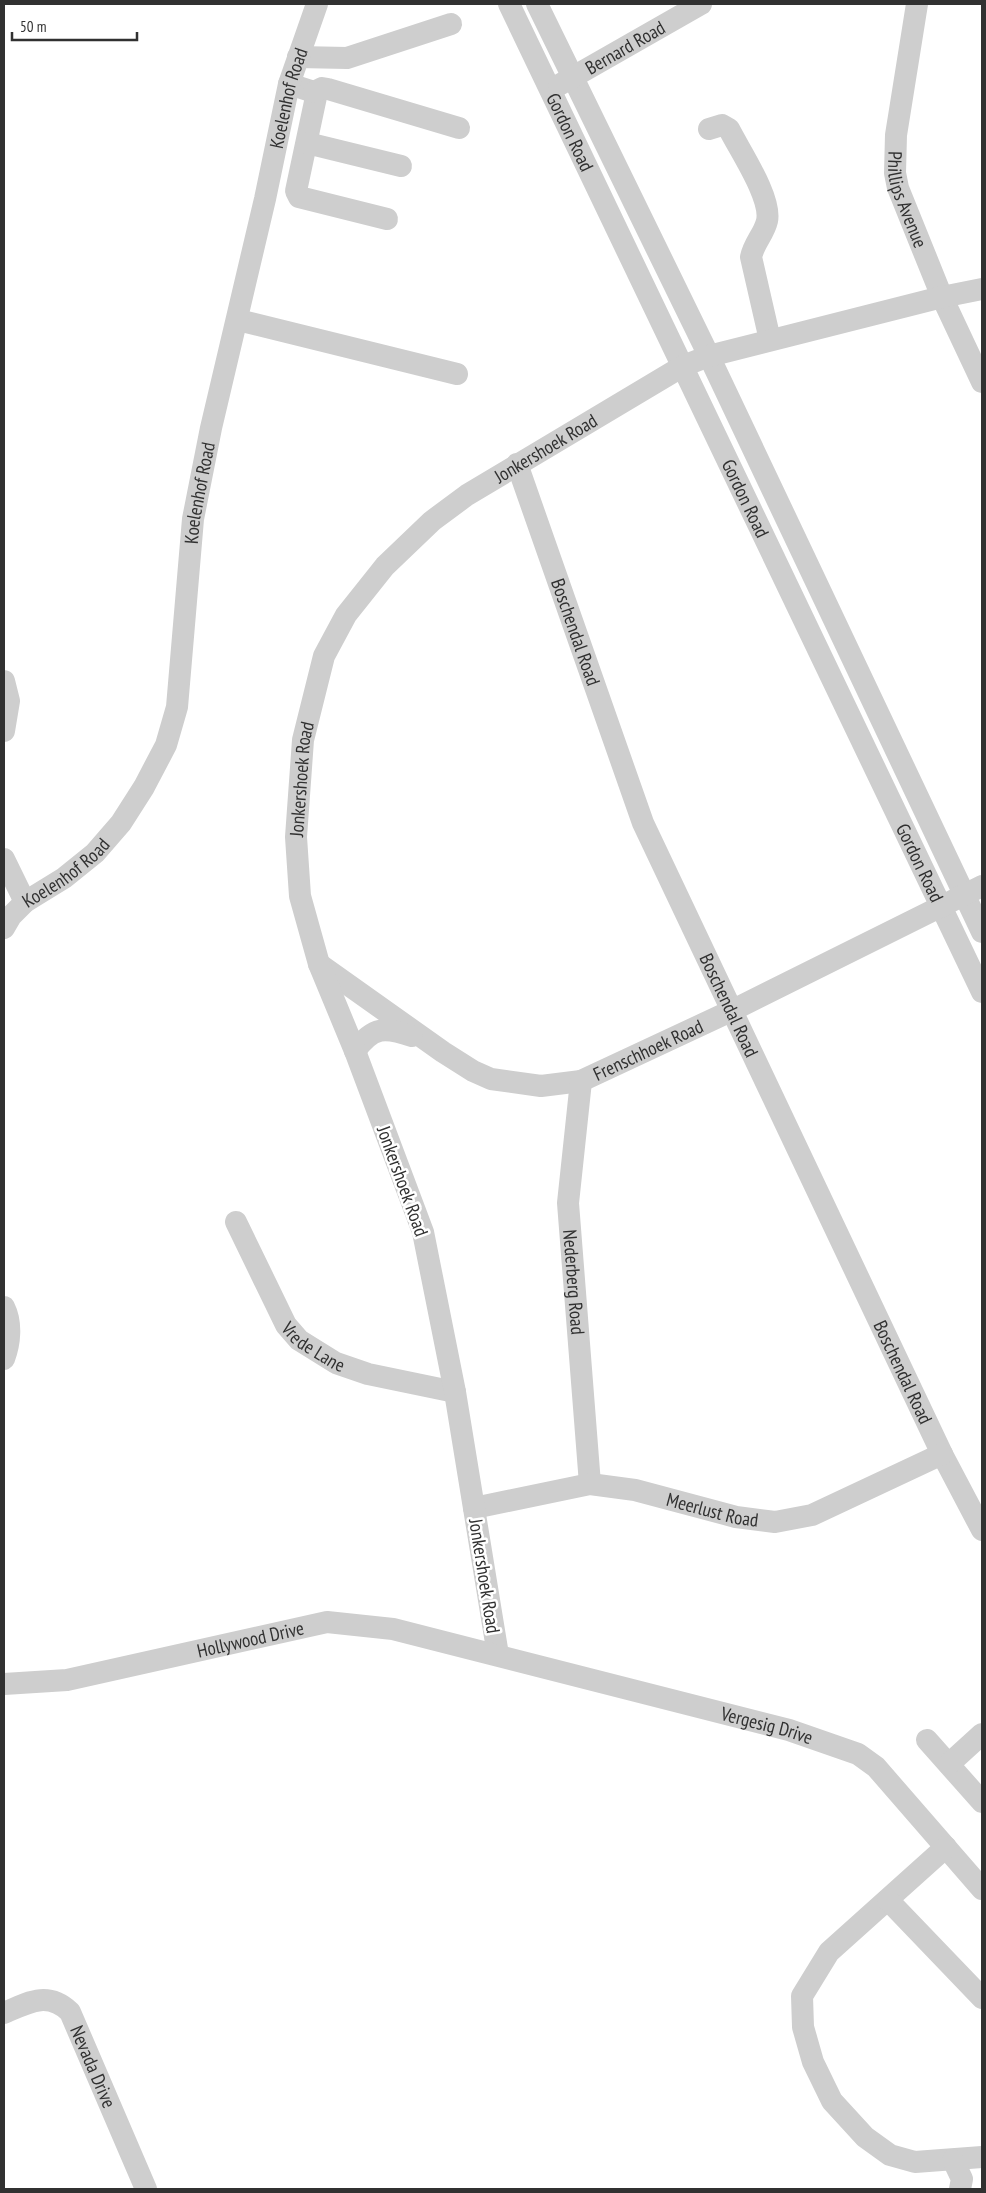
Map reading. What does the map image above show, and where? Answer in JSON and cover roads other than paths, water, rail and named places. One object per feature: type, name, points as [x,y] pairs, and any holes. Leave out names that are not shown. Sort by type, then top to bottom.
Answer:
[{"type":"street","name":"Koelenhof Road","points":[[4,928],[11,916],[25,902],[64,878],[95,853],[121,823],[144,787],[166,744],[177,707],[193,519],[211,428],[238,320],[289,84],[317,4]]},
{"type":"street","name":"Gordon Road","points":[[509,4],[684,366],[982,992]]},
{"type":"street","name":"Gordon Road","points":[[537,4],[708,356],[973,890],[982,932]]},
{"type":"street","name":"Bernard Road","points":[[550,90],[574,78],[700,4]]},
{"type":"street","name":"Phillips Avenue","points":[[916,4],[896,135],[895,174],[898,188],[942,297],[982,382]]},
{"type":"street","points":[[298,57],[347,58],[451,24]]},
{"type":"street","points":[[289,84],[314,92],[322,88],[328,89],[459,128]]},
{"type":"street","points":[[314,92],[316,97],[296,191],[298,197],[386,219]]},
{"type":"street","points":[[709,129],[722,125],[729,129],[767,202],[767,223],[754,246],[751,257],[770,340]]},
{"type":"street","points":[[307,143],[401,166]]},
{"type":"street","name":"Jonkershoek Road","points":[[498,1655],[456,1392],[423,1232],[355,1051],[319,964],[300,896],[296,836],[303,740],[324,656],[346,615],[385,566],[432,521],[467,495],[517,464],[684,366],[708,356],[942,297],[982,289]]},
{"type":"street","points":[[238,320],[457,374]]},
{"type":"street","name":"Boschendal Road","points":[[517,464],[643,823],[942,1454],[982,1530]]},
{"type":"street","points":[[4,681],[9,701],[4,731]]},
{"type":"street","points":[[4,859],[25,902]]},
{"type":"street","name":"Frenschhoek Road","points":[[319,964],[443,1052],[491,1079],[541,1086],[581,1080],[732,1010],[973,890]]},
{"type":"street","points":[[355,1051],[368,1036],[387,1029],[427,1041]]},
{"type":"street","name":"Nederberg Road","points":[[581,1080],[568,1202],[590,1484]]},
{"type":"street","name":"Vrede Lane","points":[[236,1222],[286,1325],[299,1340],[336,1363],[368,1374],[456,1392]]},
{"type":"street","points":[[4,1307],[8,1316],[9,1334],[4,1359]]},
{"type":"street","name":"Meerlust Road","points":[[474,1508],[590,1484],[635,1490],[736,1516],[775,1522],[812,1515],[942,1454]]},
{"type":"street","name":"Hollywood Drive","points":[[4,1684],[67,1680],[327,1622],[393,1629],[498,1655]]},
{"type":"street","name":"Vergesig Drive","points":[[498,1655],[789,1730],[858,1754],[876,1767],[982,1889]]},
{"type":"street","points":[[949,1764],[982,1734]]},
{"type":"street","points":[[927,1740],[982,1802]]},
{"type":"street","points":[[946,1847],[829,1952],[802,1996],[803,2027],[813,2062],[832,2101],[865,2137],[890,2155],[916,2162],[982,2156]]},
{"type":"street","points":[[888,1900],[982,1998]]},
{"type":"street","name":"Nevada Drive","points":[[4,2012],[49,1999],[56,2000],[70,2012],[146,2189]]},
{"type":"street","points":[[954,2160],[962,2179],[960,2189]]}]
